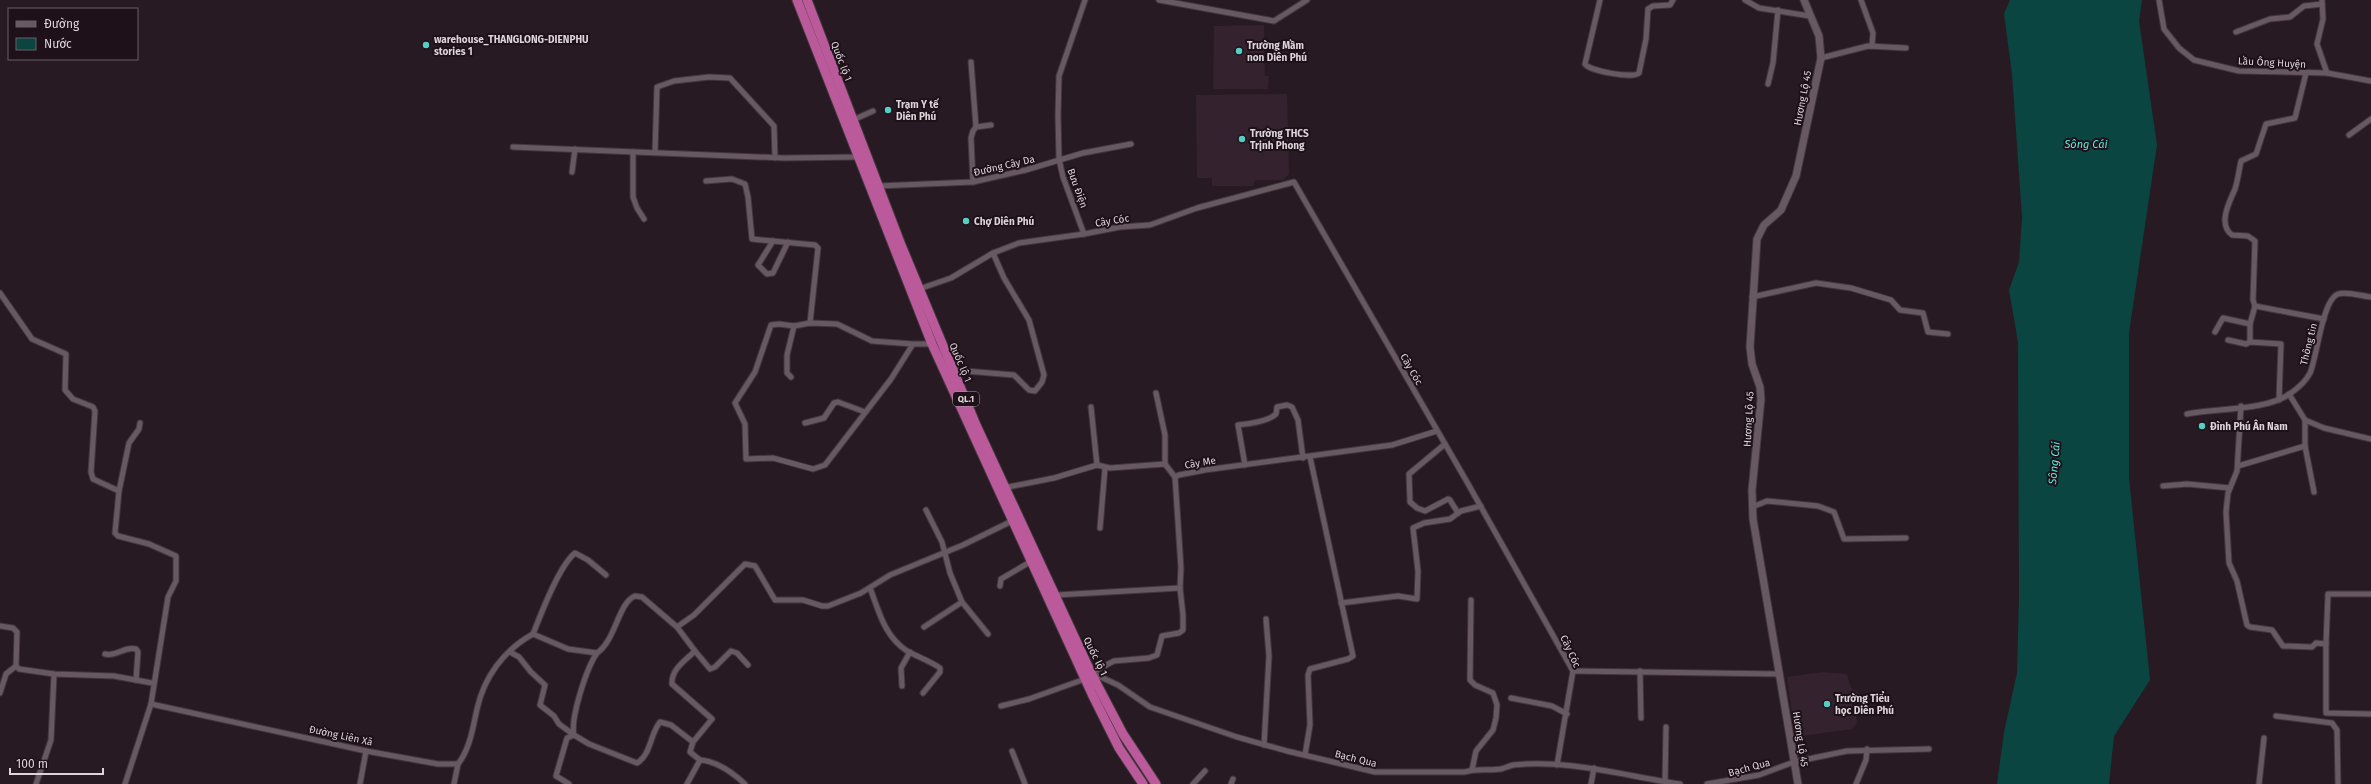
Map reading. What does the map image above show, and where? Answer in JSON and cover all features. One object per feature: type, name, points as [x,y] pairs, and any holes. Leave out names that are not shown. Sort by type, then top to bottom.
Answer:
[{"type":"highway","name":"Quốc lộ 1","points":[[797,0],[932,344],[1000,489],[1056,596],[1119,748],[1143,784]]},
{"type":"highway","name":"Quốc lộ 1","points":[[807,0],[919,290],[954,370],[1012,521],[1030,562],[1088,676],[1123,734],[1156,784]]},
{"type":"street","name":"Bưu Điện","points":[[1084,234],[1063,177],[1059,159],[1059,76],[1085,0]]},
{"type":"street","points":[[1160,0],[1274,21],[1307,0]]},
{"type":"street","points":[[1600,0],[1585,64],[1594,69],[1633,76],[1639,73],[1642,64],[1648,10],[1653,6],[1670,5],[1673,0]]},
{"type":"street","points":[[1745,0],[1760,8],[1810,16]]},
{"type":"street","name":"Hương Lộ 45","points":[[1798,784],[1752,507],[1761,399],[1760,387],[1751,354],[1752,297],[1759,234],[1764,225],[1781,210],[1796,176],[1821,58],[1820,36],[1804,0]]},
{"type":"street","points":[[1861,0],[1873,33],[1872,46]]},
{"type":"street","name":"Lầu Ông Huyện","points":[[2159,0],[2164,28],[2191,59],[2239,71],[2327,73],[2371,81]]},
{"type":"street","points":[[2236,32],[2270,19],[2290,17],[2304,6],[2322,2]]},
{"type":"street","name":"Lầu Ông Huyện","points":[[2322,2],[2323,19],[2317,44],[2327,73]]},
{"type":"street","points":[[1768,84],[1773,63],[1778,10]]},
{"type":"street","points":[[1821,58],[1872,46],[1906,48]]},
{"type":"street","points":[[971,62],[976,127],[971,138],[973,182]]},
{"type":"street","points":[[2250,342],[2250,324],[2255,306],[2253,300],[2255,241],[2248,236],[2234,235],[2228,232],[2226,226],[2227,206],[2235,187],[2241,161],[2256,154],[2265,126],[2295,118],[2306,72]]},
{"type":"street","points":[[655,152],[657,87],[674,81],[725,77],[737,83],[774,126],[774,158]]},
{"type":"street","points":[[853,120],[873,111]]},
{"type":"street","points":[[2349,135],[2371,119]]},
{"type":"street","points":[[976,127],[991,125]]},
{"type":"street","name":"Đường Cây Da","points":[[878,186],[973,182],[1026,170],[1059,159],[1131,144]]},
{"type":"street","points":[[512,147],[774,158],[858,157]]},
{"type":"street","points":[[572,172],[575,149]]},
{"type":"street","points":[[633,152],[633,197],[644,220]]},
{"type":"street","points":[[706,181],[732,179],[745,184],[748,197],[752,238],[815,245],[818,248],[810,323]]},
{"type":"street","name":"Cây Cóc","points":[[1084,234],[1120,227],[1150,224],[1216,203],[1294,182],[1481,506],[1573,671],[1567,714],[1557,765]]},
{"type":"street","points":[[919,290],[951,278],[993,253],[1019,243],[1084,234]]},
{"type":"street","points":[[773,241],[758,265],[767,274],[773,273],[788,242]]},
{"type":"street","points":[[954,370],[979,371],[996,376],[1014,375],[1030,390],[1035,390],[1042,382],[1042,368],[1036,350],[1030,320],[1004,278],[993,253]]},
{"type":"street","points":[[1752,297],[1811,283],[1851,288],[1891,300],[1900,310],[1923,313],[1928,332],[1948,334]]},
{"type":"street","points":[[0,293],[32,339],[66,354],[65,390],[73,399],[87,403],[95,411],[91,462],[93,479],[119,491]]},
{"type":"street","name":"Thông tin","points":[[2187,414],[2279,400],[2289,394],[2306,379],[2311,370],[2324,319],[2332,299],[2339,294],[2371,297]]},
{"type":"street","points":[[2255,306],[2324,319]]},
{"type":"street","points":[[2215,332],[2223,318],[2250,324]]},
{"type":"street","points":[[913,344],[898,368],[830,460],[820,468],[803,468],[773,458],[746,459],[745,424],[735,403],[755,372],[771,325],[779,324],[794,326],[810,323],[838,324],[872,341],[932,344]]},
{"type":"street","points":[[792,377],[787,373],[787,363],[794,326]]},
{"type":"street","points":[[2228,340],[2246,344],[2250,342],[2281,344],[2279,400]]},
{"type":"street","points":[[1156,393],[1164,435],[1165,464],[1175,478]]},
{"type":"street","points":[[2289,394],[2305,420],[2304,446],[2314,492]]},
{"type":"street","points":[[805,423],[824,418],[834,403],[838,402],[865,412]]},
{"type":"street","points":[[1245,465],[1238,425],[1271,418],[1276,414],[1277,408],[1287,405],[1292,408],[1298,420],[1303,458]]},
{"type":"street","points":[[2241,406],[2238,466],[2235,478],[2230,488],[2226,512],[2228,558],[2237,581],[2247,625],[2252,628],[2272,630],[2283,646],[2312,647],[2316,643],[2326,644]]},
{"type":"street","points":[[1091,407],[1097,465]]},
{"type":"street","points":[[2305,420],[2324,428],[2371,439]]},
{"type":"street","points":[[125,784],[151,704],[152,683],[168,597],[176,581],[178,561],[176,556],[166,551],[126,538],[115,532],[119,491],[129,443],[139,429],[140,423]]},
{"type":"street","name":"Cây Me","points":[[1088,676],[1114,661],[1150,658],[1157,655],[1162,636],[1179,633],[1183,630],[1180,588],[1181,568],[1175,478],[1200,470],[1303,458],[1392,445],[1437,431]]},
{"type":"street","points":[[1445,444],[1409,474],[1409,497],[1412,505],[1425,511],[1448,499],[1458,512]]},
{"type":"street","points":[[2238,466],[2304,446]]},
{"type":"street","points":[[1305,755],[1310,725],[1308,674],[1310,669],[1348,659],[1353,656],[1310,457]]},
{"type":"street","points":[[1000,489],[1054,478],[1097,465],[1105,468],[1165,464]]},
{"type":"street","points":[[1100,528],[1105,468]]},
{"type":"street","points":[[2163,486],[2187,484],[2230,488]]},
{"type":"street","points":[[1752,507],[1767,502],[1818,506],[1834,512],[1844,539],[1906,538]]},
{"type":"street","points":[[1341,603],[1398,596],[1417,599],[1417,565],[1412,529],[1420,524],[1450,519],[1458,512],[1481,506]]},
{"type":"street","points":[[926,510],[945,552],[950,573],[962,602],[988,634]]},
{"type":"street","points":[[677,626],[694,615],[745,564],[755,566],[775,600],[809,601],[822,606],[839,602],[870,588],[890,575],[945,552],[1012,521]]},
{"type":"street","points":[[454,784],[458,764],[466,750],[477,707],[489,677],[497,664],[533,634],[546,601],[566,565],[576,553],[606,575]]},
{"type":"street","points":[[1000,586],[1001,579],[1030,562]]},
{"type":"street","points":[[870,588],[886,629],[901,646],[940,668],[940,672],[923,694]]},
{"type":"street","points":[[1056,596],[1180,588]]},
{"type":"street","points":[[2371,594],[2328,594],[2326,644],[2326,713],[2371,714]]},
{"type":"street","points":[[574,734],[578,700],[589,669],[597,653],[606,646],[628,602],[635,596],[642,597],[677,626],[710,669],[715,667],[732,651],[737,652],[748,664]]},
{"type":"street","points":[[1471,600],[1470,680],[1475,685],[1492,693],[1496,700],[1497,713],[1492,730],[1476,752],[1472,770]]},
{"type":"street","points":[[924,627],[962,602]]},
{"type":"street","points":[[1264,744],[1269,651],[1266,618]]},
{"type":"street","points":[[0,626],[13,628],[17,632],[16,666],[19,670],[54,674],[114,676],[152,683]]},
{"type":"street","points":[[533,634],[568,649],[597,653]]},
{"type":"street","points":[[104,654],[110,656],[124,649],[136,649],[138,652],[136,680]]},
{"type":"street","points":[[695,651],[678,667],[672,679],[672,684],[712,719],[693,742],[690,752],[700,760],[716,763],[745,784]]},
{"type":"street","points":[[510,652],[520,657],[531,672],[545,684],[540,706],[554,716],[559,724],[574,734],[577,738],[637,763],[642,760],[654,731],[660,722],[670,725],[693,742]]},
{"type":"street","points":[[902,686],[901,668],[910,652]]},
{"type":"street","points":[[0,693],[6,674],[16,666]]},
{"type":"street","points":[[1573,671],[1780,674]]},
{"type":"street","points":[[1640,671],[1641,718]]},
{"type":"street","points":[[36,784],[51,740],[54,674]]},
{"type":"street","points":[[1001,706],[1029,699],[1088,676]]},
{"type":"street","name":"Bạch Qua","points":[[1088,676],[1124,688],[1144,704],[1236,737],[1384,773],[1465,772],[1472,770],[1502,769],[1511,765],[1557,765],[1594,768],[1680,784]]},
{"type":"street","points":[[1511,698],[1552,706],[1567,714]]},
{"type":"street","name":"Đường Liên Xã","points":[[151,704],[366,751],[438,764],[458,764]]},
{"type":"street","points":[[2276,716],[2332,723],[2337,730],[2338,784]]},
{"type":"street","points":[[1665,782],[1666,727]]},
{"type":"street","points":[[570,784],[556,776],[567,738],[574,734]]},
{"type":"street","points":[[2259,784],[2264,738]]},
{"type":"street","points":[[1856,784],[1864,765],[1867,749]]},
{"type":"street","name":"Bạch Qua","points":[[1707,784],[1758,775],[1794,762],[1867,749],[1929,749]]},
{"type":"street","points":[[360,784],[366,751]]},
{"type":"street","points":[[1012,751],[1025,784]]},
{"type":"street","points":[[687,784],[700,760]]},
{"type":"street","points":[[1591,784],[1594,768]]},
{"type":"street","points":[[1193,784],[1205,771]]},
{"type":"shaded area","name":"Trường Mầm non Diên Phú","points":[[1264,25],[1265,76],[1269,76],[1268,89],[1213,89],[1214,26]]},
{"type":"shaded area","name":"Trường THCS Trịnh Phong","points":[[1287,94],[1289,174],[1283,180],[1255,180],[1253,186],[1212,186],[1212,178],[1197,178],[1196,95]]},
{"type":"shaded area","name":"Trường Tiểu học Diên Phú","points":[[1822,672],[1847,674],[1851,688],[1862,695],[1865,713],[1856,715],[1857,723],[1852,729],[1795,737],[1787,677]]},
{"type":"water","name":"Sông Cái","points":[[2010,0],[2142,0],[2139,21],[2157,145],[2129,333],[2129,478],[2150,680],[2114,736],[2109,784],[1997,784],[2004,732],[2017,673],[2019,597],[2018,342],[2009,290],[2019,262],[2022,217],[2012,74],[2004,14]]},
{"type":"place","name":"warehouse_THANGLONG-DIENPHU stories 1","points":[[426,45]]},
{"type":"place","name":"Trường Mầm non Diên Phú","points":[[1239,51]]},
{"type":"place","name":"Trạm Y tế Diên Phú","points":[[888,110]]},
{"type":"place","name":"Trường THCS Trịnh Phong","points":[[1242,139]]},
{"type":"place","name":"Chợ Diên Phú","points":[[966,221]]},
{"type":"place","name":"Đình Phú Ân Nam","points":[[2202,426]]},
{"type":"place","name":"Trường Tiểu học Diên Phú","points":[[1827,704]]}]
